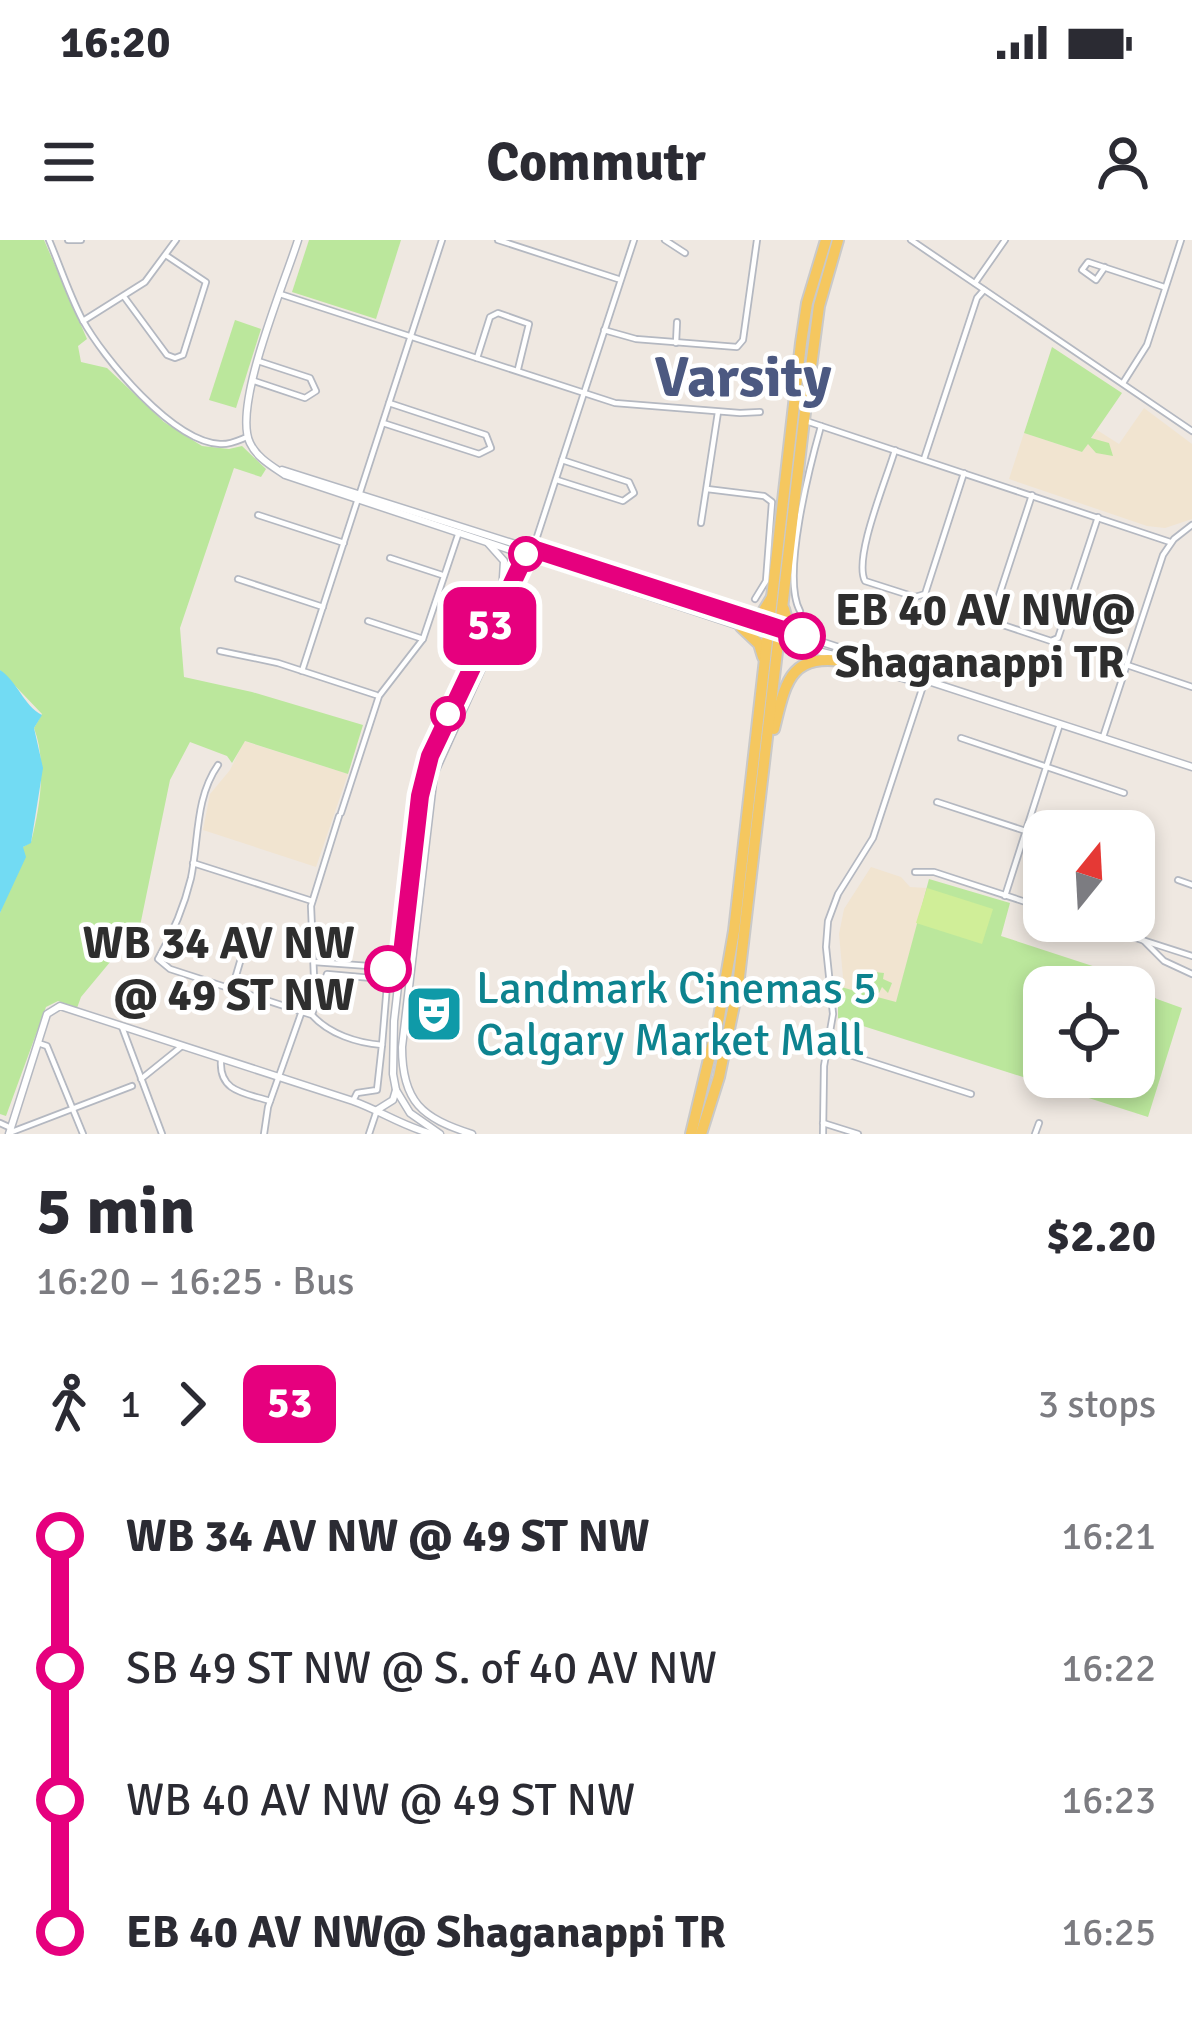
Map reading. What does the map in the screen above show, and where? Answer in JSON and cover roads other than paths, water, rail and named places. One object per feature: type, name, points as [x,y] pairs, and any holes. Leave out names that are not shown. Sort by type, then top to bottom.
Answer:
[{"type":"main road","points":[[705,1134],[738,986],[764,774],[776,588],[805,317],[826,240]]},
{"type":"main road","points":[[689,1134],[731,952],[765,665],[783,604],[819,306],[838,240]]},
{"type":"main road","points":[[804,420],[800,407],[809,328],[805,317]]},
{"type":"main road","points":[[765,665],[745,622],[764,611],[776,588]]},
{"type":"main road","points":[[783,604],[788,623],[801,635]]},
{"type":"main road","points":[[764,774],[783,692],[794,672],[819,658],[849,662]]},
{"type":"street","points":[[49,240],[83,321],[120,374],[173,421],[214,444],[247,436]]},
{"type":"street","points":[[68,240],[81,240]]},
{"type":"street","points":[[83,321],[145,282],[176,240]]},
{"type":"street","points":[[298,240],[245,416],[247,436],[258,454],[285,475],[745,622],[849,662],[921,680],[1192,767]]},
{"type":"street","points":[[302,671],[442,240]]},
{"type":"street","points":[[498,240],[621,280]]},
{"type":"street","points":[[472,1134],[421,1116],[408,1092],[402,1063],[434,774],[531,553],[634,240]]},
{"type":"street","points":[[665,240],[685,253]]},
{"type":"street","points":[[604,330],[636,339],[732,348],[740,344],[757,240]]},
{"type":"street","points":[[910,240],[1192,431]]},
{"type":"street","points":[[975,283],[1005,240]]},
{"type":"street","points":[[1123,383],[1144,351],[1181,240]]},
{"type":"street","points":[[124,298],[167,355],[182,355],[206,285],[204,278],[167,256]]},
{"type":"street","points":[[1105,267],[1165,287]]},
{"type":"street","points":[[924,459],[977,298],[984,290]]},
{"type":"street","points":[[280,294],[615,403],[760,412]]},
{"type":"street","points":[[477,358],[492,315],[512,318],[530,328],[517,371]]},
{"type":"street","points":[[676,343],[677,322]]},
{"type":"street","points":[[252,381],[305,398],[316,391],[313,379],[258,361]]},
{"type":"street","points":[[383,423],[479,454],[491,448],[486,435],[389,404]]},
{"type":"street","points":[[701,523],[718,412]]},
{"type":"street","points":[[804,420],[1170,542]]},
{"type":"street","points":[[800,611],[792,593],[800,524],[821,426]]},
{"type":"street","points":[[895,450],[861,577],[915,597],[925,593],[964,472]]},
{"type":"street","points":[[556,479],[621,501],[634,493],[629,482],[562,460]]},
{"type":"street","points":[[707,489],[770,499],[766,581],[755,599]]},
{"type":"street","points":[[1032,495],[992,620],[1051,641],[1060,637],[1099,516]]},
{"type":"street","points":[[258,514],[344,543]]},
{"type":"street","points":[[1103,738],[1170,542],[1192,525]]},
{"type":"street","points":[[459,529],[531,553]]},
{"type":"street","points":[[264,1134],[314,962],[312,901],[340,814],[379,696],[423,639],[459,529]]},
{"type":"street","points":[[485,541],[506,567],[499,607]]},
{"type":"street","points":[[369,1134],[377,1109],[393,1100],[395,1090],[392,1056],[424,776],[499,607],[531,553]]},
{"type":"street","points":[[390,558],[445,576]]},
{"type":"street","points":[[238,579],[323,607]]},
{"type":"street","points":[[368,621],[423,639]]},
{"type":"street","points":[[774,633],[801,635],[921,680]]},
{"type":"street","points":[[220,651],[379,696]]},
{"type":"street","points":[[1126,665],[1192,685]]},
{"type":"street","points":[[824,1134],[833,1002],[826,947],[830,912],[873,838],[921,680]]},
{"type":"street","points":[[1032,810],[1060,724]]},
{"type":"street","points":[[961,739],[1124,793]]},
{"type":"street","points":[[218,764],[203,793],[193,863],[179,917],[158,959],[160,965],[312,1015],[352,1040],[382,1045]]},
{"type":"street","points":[[937,802],[1023,830]]},
{"type":"street","points":[[1005,896],[1023,840]]},
{"type":"street","points":[[193,863],[312,901]]},
{"type":"street","points":[[914,872],[934,872],[1023,902]]},
{"type":"street","points":[[1178,880],[1192,885]]},
{"type":"street","points":[[1145,942],[1164,961],[1192,974]]},
{"type":"street","points":[[1147,942],[1192,956]]},
{"type":"street","points":[[232,989],[242,955]]},
{"type":"street","points":[[314,962],[411,973]]},
{"type":"street","points":[[312,1015],[327,974],[383,979],[387,985],[377,1090],[357,1093],[353,1101]]},
{"type":"street","points":[[10,1132],[51,1010],[60,1006],[377,1109],[389,1120],[437,1134]]},
{"type":"street","points":[[122,1027],[162,1134]]},
{"type":"street","points":[[38,1043],[47,1046],[83,1134]]},
{"type":"street","points":[[141,1079],[182,1046]]},
{"type":"street","points":[[827,1047],[970,1094]]},
{"type":"street","points":[[221,1059],[225,1083],[270,1101]]},
{"type":"street","points":[[10,1132],[131,1086]]},
{"type":"street","points":[[395,1090],[437,1134]]},
{"type":"street","points":[[0,1123],[10,1132]]},
{"type":"street","points":[[823,1123],[858,1134]]},
{"type":"street","points":[[1035,1134],[1039,1123]]},
{"type":"water","points":[[0,670],[42,715],[34,728],[43,768],[31,843],[23,847],[26,857],[0,913]]},
{"type":"place","name":"EB 40 AV NW@ Shaganappi TR","points":[[802,636]]},
{"type":"place","name":"WB 34 AV NW @ 49 ST NW","points":[[388,969]]},
{"type":"place","name":"Landmark Cinemas 5 Calgary Market Mall","points":[[434,1014]]},
{"type":"district","name":"Varsity","points":[[743,377]]}]
